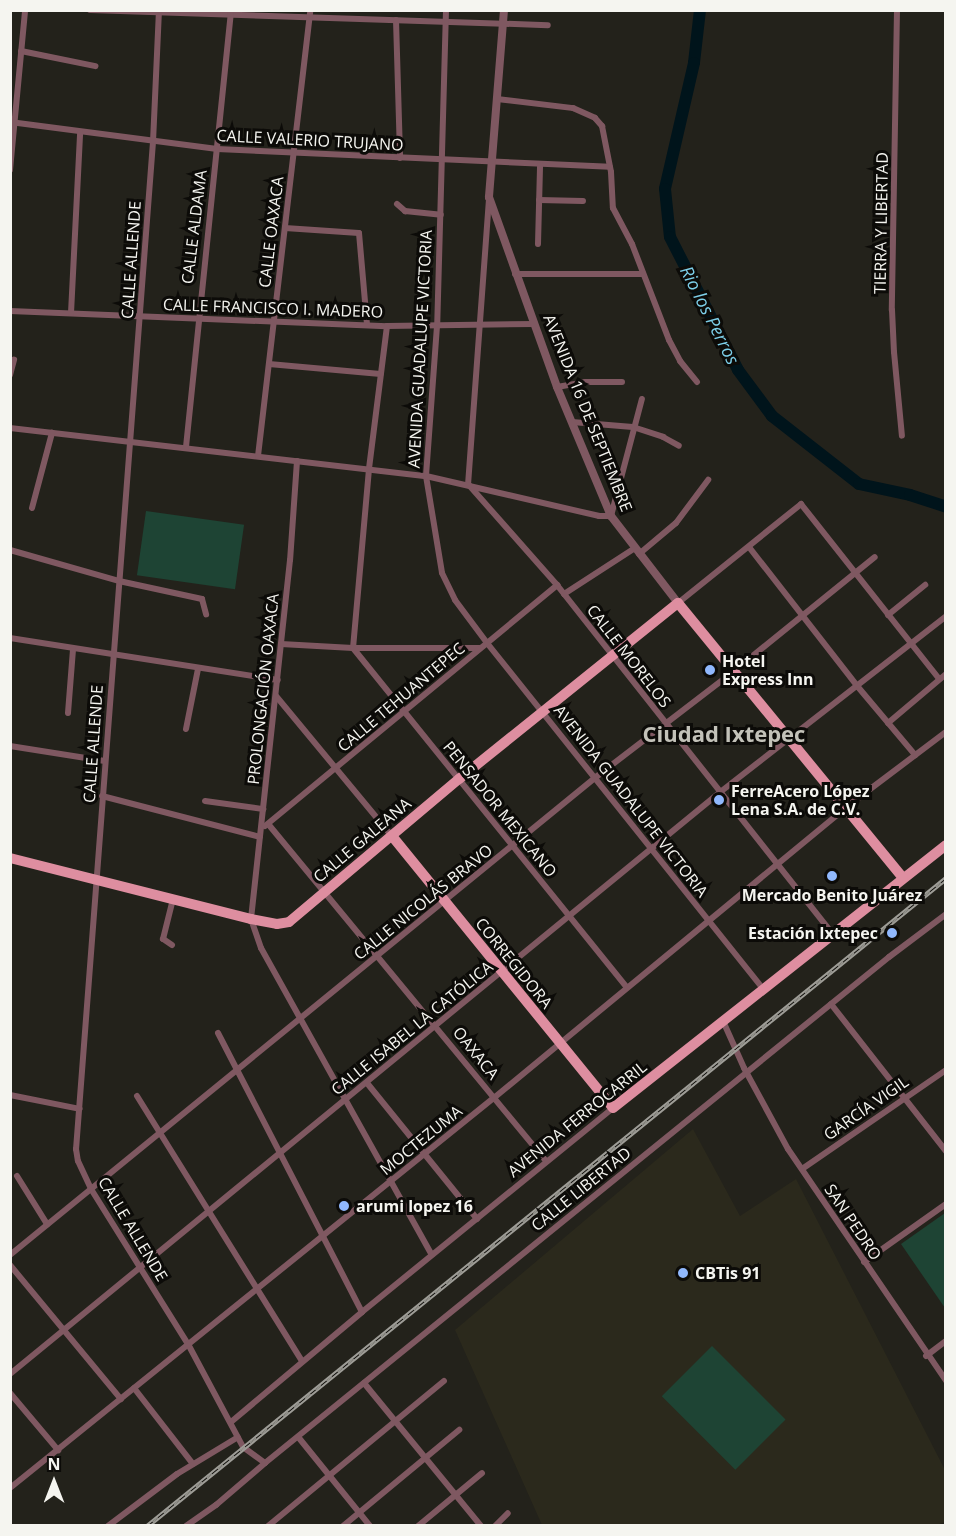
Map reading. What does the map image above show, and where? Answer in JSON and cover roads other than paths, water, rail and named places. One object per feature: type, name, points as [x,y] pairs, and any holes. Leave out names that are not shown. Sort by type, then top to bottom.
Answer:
[{"type":"main road","name":"CALLE GALEANA","points":[[10,858],[97,878],[251,919],[277,924],[289,922],[459,779],[678,603]]},
{"type":"main road","name":"AVENIDA 16 DE SEPTIEMBRE","points":[[678,603],[903,878]]},
{"type":"main road","name":"CORREGIDORA","points":[[392,836],[613,1108]]},
{"type":"main road","name":"AVENIDA FERROCARRIL","points":[[613,1108],[945,845]]},
{"type":"street","points":[[10,170],[25,10]]},
{"type":"street","points":[[90,10],[230,13],[309,19],[503,22],[548,25]]},
{"type":"street","name":"CALLE OAXACA","points":[[258,456],[310,10]]},
{"type":"street","name":"AVENIDA GUADALUPE VICTORIA","points":[[446,10],[441,215],[426,476],[442,573],[455,600],[487,643],[763,989]]},
{"type":"street","name":"AVENIDA 16 DE SEPTIEMBRE","points":[[504,10],[489,197],[557,387],[611,516],[678,603]]},
{"type":"street","name":"TIERRA Y LIBERTAD","points":[[897,10],[892,310],[902,436]]},
{"type":"street","name":"CALLE ALLENDE","points":[[159,11],[153,142],[76,1149],[78,1161],[91,1189],[188,1344],[238,1437]]},
{"type":"street","name":"CALLE ALDAMA","points":[[186,447],[230,13]]},
{"type":"street","points":[[396,20],[400,158]]},
{"type":"street","points":[[21,51],[95,66]]},
{"type":"street","points":[[497,99],[573,108],[596,118],[605,137],[613,208],[632,244],[675,350],[697,382]]},
{"type":"street","name":"CALLE VALERIO TRUJANO","points":[[13,122],[80,133],[217,149],[610,167]]},
{"type":"street","points":[[71,313],[80,133]]},
{"type":"street","points":[[538,244],[540,165]]},
{"type":"street","points":[[468,484],[489,197]]},
{"type":"street","points":[[539,200],[583,201]]},
{"type":"street","points":[[397,204],[405,212],[441,215]]},
{"type":"street","points":[[285,228],[359,233],[367,325]]},
{"type":"street","points":[[515,274],[643,274]]},
{"type":"street","name":"CALLE FRANCISCO I. MADERO","points":[[10,311],[387,326],[535,324]]},
{"type":"street","points":[[353,648],[369,469],[387,326]]},
{"type":"street","points":[[10,375],[14,360]]},
{"type":"street","points":[[269,364],[381,374]]},
{"type":"street","points":[[557,387],[585,382],[621,382]]},
{"type":"street","points":[[10,428],[426,476],[599,516],[611,516],[642,399]]},
{"type":"street","points":[[572,422],[633,427],[663,437],[680,446]]},
{"type":"street","points":[[32,508],[52,433]]},
{"type":"street","name":"PROLONGACIÓN OAXACA","points":[[251,919],[260,837],[265,826],[263,809],[278,680],[297,461]]},
{"type":"street","points":[[564,594],[637,551],[676,523],[708,480]]},
{"type":"street","name":"CALLE MORELOS","points":[[468,484],[557,585],[719,793],[832,933]]},
{"type":"street","points":[[678,603],[801,504],[939,679]]},
{"type":"street","points":[[749,547],[858,687],[915,755]]},
{"type":"street","points":[[10,550],[119,581],[202,599],[206,614]]},
{"type":"street","name":"CALLE NICOLÁS BRAVO","points":[[10,1255],[302,1020],[375,957],[446,902],[596,777],[734,671],[875,557]]},
{"type":"street","name":"CALLE TEHUANTEPEC","points":[[265,826],[557,585]]},
{"type":"street","points":[[888,615],[925,585]]},
{"type":"street","name":"CALLE ISABEL LA CATÓLICA","points":[[10,1374],[279,1156],[651,848],[858,687],[945,616]]},
{"type":"street","points":[[10,639],[278,680]]},
{"type":"street","points":[[281,644],[353,648],[481,648]]},
{"type":"street","name":"PENSADOR MEXICANO","points":[[353,648],[627,987]]},
{"type":"street","points":[[68,713],[73,649]]},
{"type":"street","points":[[186,729],[198,669]]},
{"type":"street","points":[[888,723],[945,674]]},
{"type":"street","points":[[276,696],[392,836]]},
{"type":"street","name":"MOCTEZUMA","points":[[10,1488],[392,1181],[844,808],[944,733]]},
{"type":"street","points":[[10,747],[105,761]]},
{"type":"street","points":[[102,796],[260,837]]},
{"type":"street","points":[[205,801],[263,809]]},
{"type":"street","name":"OAXACA","points":[[265,826],[435,1025],[546,1161]]},
{"type":"street","points":[[172,899],[163,939],[172,945]]},
{"type":"street","name":"CALLE LIBERTAD","points":[[186,1526],[194,1523],[747,1071],[945,914]]},
{"type":"street","points":[[251,919],[261,948],[432,1255]]},
{"type":"street","points":[[831,1004],[906,1097],[945,1151]]},
{"type":"street","name":"SAN PEDRO","points":[[723,1021],[788,1149],[945,1382]]},
{"type":"street","points":[[218,1033],[279,1156],[362,1312]]},
{"type":"street","name":"GARCÍA VIGIL","points":[[802,1169],[945,1071]]},
{"type":"street","points":[[367,1083],[477,1220]]},
{"type":"street","points":[[10,1095],[80,1109]]},
{"type":"street","points":[[137,1096],[302,1361]]},
{"type":"street","name":"AVENIDA FERROCARRIL","points":[[231,1422],[302,1361],[613,1108]]},
{"type":"street","points":[[17,1176],[47,1224]]},
{"type":"street","points":[[864,1262],[945,1204]]},
{"type":"street","points":[[10,1265],[121,1399]]},
{"type":"street","points":[[926,1356],[945,1341]]},
{"type":"street","points":[[268,1526],[444,1382]]},
{"type":"street","points":[[364,1383],[481,1526]]},
{"type":"street","points":[[134,1388],[193,1464]]},
{"type":"street","points":[[10,1393],[58,1450]]},
{"type":"street","points":[[343,1526],[459,1430]]},
{"type":"street","points":[[108,1526],[193,1464],[238,1437],[243,1447],[265,1463]]},
{"type":"street","points":[[299,1438],[370,1526]]},
{"type":"street","points":[[418,1526],[482,1473]]},
{"type":"street","points":[[495,1526],[508,1513]]},
{"type":"waterway","name":"Rio los Perros","points":[[700,10],[694,63],[665,189],[670,237],[738,370],[772,416],[859,484],[910,495],[946,507]]},
{"type":"railway","points":[[147,1526],[946,878]]},
{"type":"place","name":"Hotel Express Inn","points":[[710,670]]},
{"type":"place","name":"FerreAcero López Lena S.A. de C.V.","points":[[719,800]]},
{"type":"place","name":"Mercado Benito Juárez","points":[[832,876]]},
{"type":"place","name":"Estación Ixtepec","points":[[892,933]]},
{"type":"place","name":"arumi lopez 16","points":[[344,1206]]},
{"type":"place","name":"CBTis 91","points":[[683,1273]]},
{"type":"district","name":"Ciudad Ixtepec","points":[[724,734]]}]
